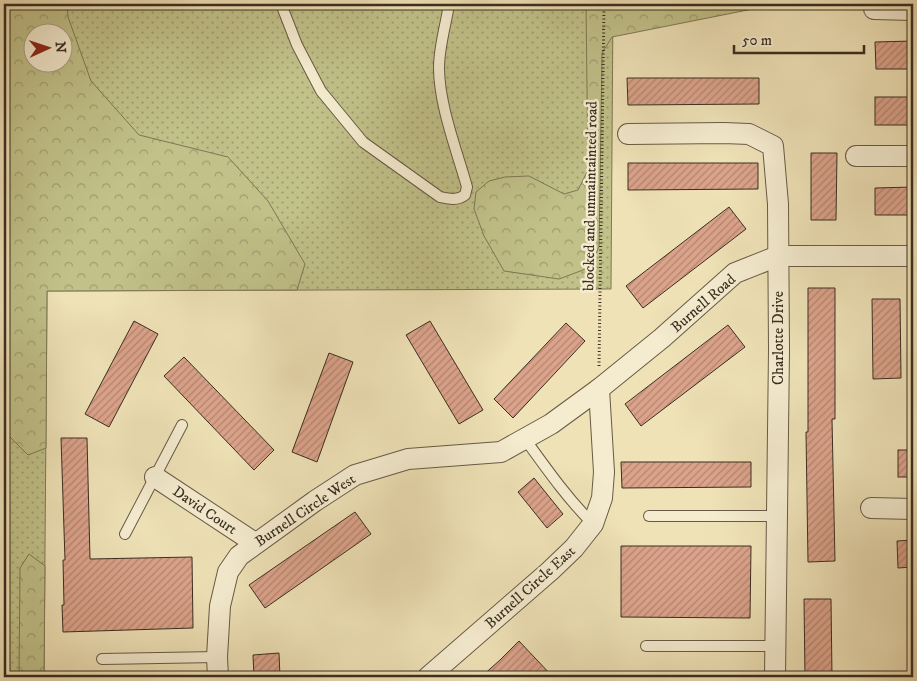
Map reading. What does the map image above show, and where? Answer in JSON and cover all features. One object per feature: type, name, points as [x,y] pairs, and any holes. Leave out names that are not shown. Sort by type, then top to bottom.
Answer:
[{"type":"street","points":[[874,9],[913,10]]},
{"type":"street","name":"Charlotte Drive","points":[[628,134],[749,134],[772,146],[778,204],[779,350],[775,677]]},
{"type":"street","points":[[856,156],[913,156]]},
{"type":"street","name":"Burnell Road","points":[[599,389],[662,338],[735,273],[778,256],[913,256]]},
{"type":"street","name":"Burnell Circle West","points":[[218,677],[217,657],[220,606],[228,572],[239,556],[254,543],[355,475],[408,459],[501,452],[550,424],[599,389]]},
{"type":"street","name":"Burnell Circle East","points":[[428,677],[550,571],[574,548],[593,524],[602,498],[604,472],[599,389]]},
{"type":"street","name":"David Court","points":[[155,476],[254,543]]},
{"type":"street","points":[[872,508],[913,509]]},
{"type":"lane","points":[[281,4],[297,45],[321,91],[363,142],[440,196],[448,199],[460,199],[465,196],[467,187],[448,122],[441,92],[439,69],[448,4]]},
{"type":"lane","points":[[125,534],[182,425]]},
{"type":"lane","points":[[525,439],[575,506],[593,524]]},
{"type":"lane","points":[[649,516],[776,516]]},
{"type":"lane","points":[[646,646],[775,646]]},
{"type":"lane","points":[[102,659],[217,657]]},
{"type":"path","name":"blocked and unmaintainted road","points":[[599,389],[604,4]]},
{"type":"green space","points":[[4,4],[613,4],[611,289],[47,291],[44,677],[4,677]]},
{"type":"green space","points":[[4,4],[67,4],[70,22],[22,22],[22,72],[72,72],[72,28],[91,81],[139,135],[228,157],[268,201],[305,264],[297,290],[47,291],[46,448],[28,455],[4,431]]},
{"type":"green space","points":[[586,4],[778,4],[612,37],[602,53],[599,246],[591,267],[559,279],[504,271],[484,236],[474,209],[476,192],[489,181],[505,177],[529,176],[564,194],[578,190],[588,170]]},
{"type":"green space","points":[[29,554],[45,566],[44,677],[19,677],[20,568]]},
{"type":"building","points":[[913,41],[913,69],[876,69],[875,42]]},
{"type":"building","points":[[627,78],[759,78],[759,104],[628,105]]},
{"type":"building","points":[[875,97],[913,97],[913,125],[875,125]]},
{"type":"building","points":[[811,153],[837,153],[836,220],[811,220]]},
{"type":"building","points":[[628,163],[758,163],[758,189],[628,190]]},
{"type":"building","points":[[913,187],[913,215],[875,215],[875,188]]},
{"type":"building","points":[[729,207],[746,229],[643,308],[626,286]]},
{"type":"building","points":[[808,288],[835,288],[835,419],[832,419],[835,561],[808,562],[806,432],[808,432]]},
{"type":"building","points":[[872,299],[900,299],[901,378],[873,379]]},
{"type":"building","points":[[134,321],[158,334],[109,427],[85,414]]},
{"type":"building","points":[[430,321],[483,410],[459,424],[406,335]]},
{"type":"building","points":[[566,323],[585,341],[513,418],[494,399]]},
{"type":"building","points":[[728,325],[745,347],[641,426],[625,404]]},
{"type":"building","points":[[329,353],[353,362],[317,462],[292,452]]},
{"type":"building","points":[[184,357],[274,450],[254,470],[164,376]]},
{"type":"building","points":[[61,438],[87,438],[90,559],[192,557],[193,628],[63,632],[63,560],[65,560]]},
{"type":"building","points":[[898,450],[913,450],[913,477],[898,477]]},
{"type":"building","points":[[621,462],[751,462],[751,487],[622,488]]},
{"type":"building","points":[[534,478],[563,514],[547,528],[518,492]]},
{"type":"building","points":[[355,512],[371,534],[265,608],[249,585]]},
{"type":"building","points":[[913,540],[913,567],[898,568],[897,541]]},
{"type":"building","points":[[621,546],[751,546],[750,618],[621,617]]},
{"type":"building","points":[[804,599],[831,599],[832,677],[805,677]]},
{"type":"building","points":[[519,641],[553,677],[481,677],[500,660]]},
{"type":"building","points":[[279,653],[280,677],[254,677],[253,655]]}]
